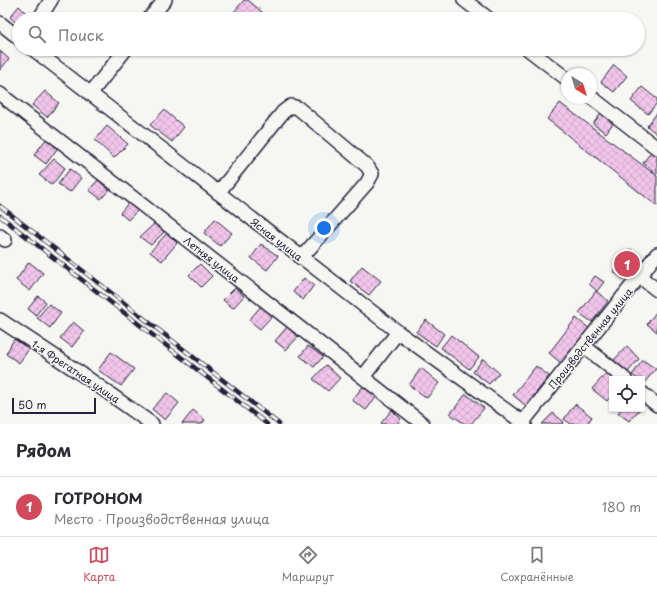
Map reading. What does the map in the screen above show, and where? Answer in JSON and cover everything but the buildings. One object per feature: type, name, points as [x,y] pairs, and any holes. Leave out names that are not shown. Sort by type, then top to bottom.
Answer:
[{"type":"street","points":[[43,12],[50,0]]},
{"type":"street","points":[[156,12],[165,0]]},
{"type":"street","points":[[464,0],[480,12]]},
{"type":"street","points":[[0,23],[12,32]]},
{"type":"street","name":"Ясная улица","points":[[42,56],[398,332],[524,423]]},
{"type":"street","points":[[90,94],[120,56]]},
{"type":"street","points":[[537,56],[561,74]]},
{"type":"street","name":"Летняя улица","points":[[0,94],[423,424]]},
{"type":"street","points":[[597,102],[657,148]]},
{"type":"street","points":[[218,193],[283,112],[291,106],[298,108],[367,166],[372,174],[367,183],[302,258]]},
{"type":"street","name":"Производственная улица","points":[[524,423],[657,254]]},
{"type":"street","points":[[639,276],[657,290]]},
{"type":"street","name":"1-я Фрегатная улица","points":[[0,320],[86,377],[152,424]]},
{"type":"street","points":[[363,377],[398,332]]},
{"type":"street","points":[[584,346],[621,376]]},
{"type":"street","points":[[645,395],[657,405]]},
{"type":"railway","points":[[0,206],[279,424]]},
{"type":"railway","points":[[0,216],[267,424]]},
{"type":"place","name":"ГОТРОНОМ","points":[[627,264]]}]
